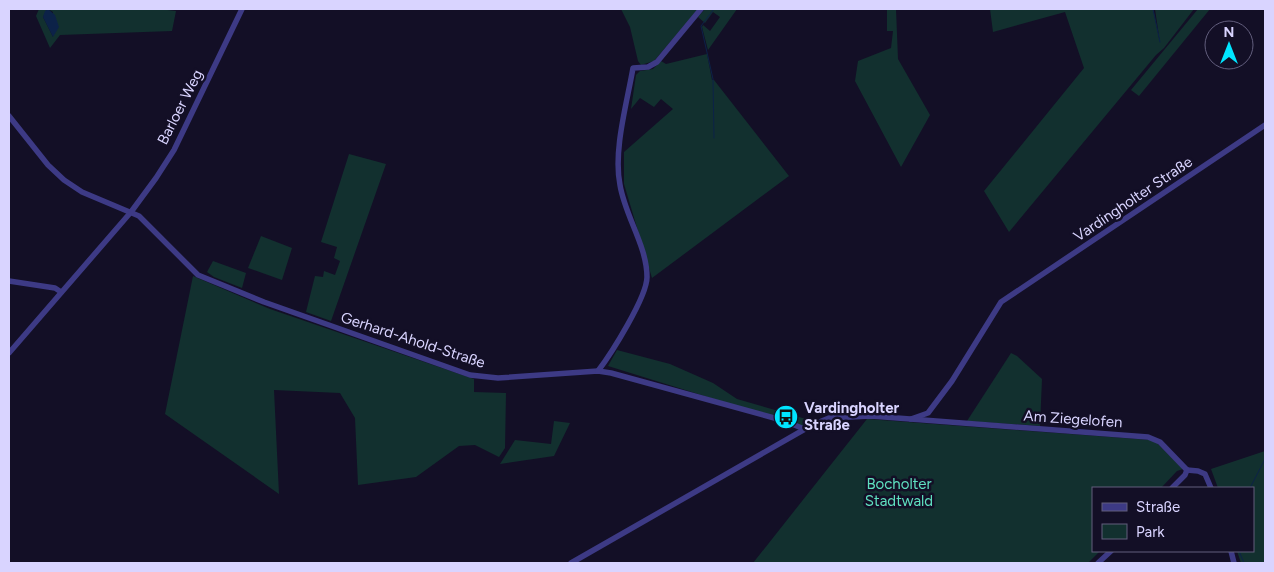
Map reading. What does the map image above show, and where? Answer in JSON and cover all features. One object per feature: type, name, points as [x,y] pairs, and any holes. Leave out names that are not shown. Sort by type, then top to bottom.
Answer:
[{"type":"street","name":"Barloer Weg","points":[[9,353],[131,212],[174,150],[242,9]]},
{"type":"street","points":[[598,372],[643,293],[647,278],[644,260],[619,185],[619,150],[633,68],[648,67],[657,62],[701,9]]},
{"type":"street","points":[[9,116],[48,165],[64,180],[82,192],[131,212]]},
{"type":"street","name":"Vardingholter Straße","points":[[928,413],[952,381],[1001,302],[1265,126]]},
{"type":"street","name":"Gerhard-Ahold-Straße","points":[[131,212],[139,216],[198,275],[264,302],[482,378],[598,372],[766,416],[804,429]]},
{"type":"street","points":[[9,281],[55,288],[61,292]]},
{"type":"street","points":[[571,563],[804,429],[825,419],[849,416],[909,420],[928,413]]},
{"type":"street","points":[[928,413],[926,418],[929,422]]},
{"type":"street","name":"Am Ziegelofen","points":[[909,420],[1155,438],[1187,470],[1205,474],[1211,487]]},
{"type":"street","points":[[1173,487],[1187,470]]},
{"type":"street","points":[[1098,563],[1110,552]]},
{"type":"green space","points":[[39,9],[47,9],[43,17],[53,37],[53,12],[48,9],[159,9],[176,11],[172,31],[60,35],[50,48],[36,16]]},
{"type":"green space","points":[[621,9],[698,9],[654,61],[641,65],[638,61],[630,27]]},
{"type":"green space","points":[[705,9],[737,9],[708,50],[702,27],[703,25],[710,31],[720,17],[713,12],[705,23],[698,17]]},
{"type":"green space","points":[[887,9],[896,9],[898,59],[930,115],[901,167],[855,81],[858,61],[891,48],[893,31],[887,31]]},
{"type":"green space","points":[[990,9],[1153,9],[1160,43],[1155,9],[1194,9],[1164,48],[1156,55],[1009,232],[984,191],[1084,68],[1065,12],[993,32]]},
{"type":"green space","points":[[1198,9],[1210,9],[1139,96],[1131,90]]},
{"type":"green space","points":[[707,54],[712,80],[714,80],[789,176],[652,278],[624,184],[624,152],[673,109],[661,99],[654,107],[640,98],[631,109],[636,75],[640,71],[653,69],[661,61],[666,64]]},
{"type":"green space","points":[[349,154],[386,164],[331,321],[306,312],[315,276],[323,277],[324,271],[335,275],[340,261],[334,258],[337,247],[321,242]]},
{"type":"green space","points":[[261,236],[292,248],[282,280],[248,268]]},
{"type":"green space","points":[[213,261],[246,273],[242,288],[214,277],[207,272]]},
{"type":"green space","points":[[193,276],[270,309],[474,379],[474,392],[506,393],[505,448],[499,457],[475,445],[459,446],[416,477],[358,485],[355,418],[340,393],[274,390],[279,494],[165,414]]},
{"type":"green space","points":[[617,350],[670,364],[713,383],[737,399],[806,419],[806,423],[801,426],[608,366]]},
{"type":"green space","points":[[1011,353],[1017,356],[1042,379],[1040,426],[967,421]]},
{"type":"green space","name":"Bocholter Stadtwald","points":[[867,419],[1151,440],[1157,443],[1183,469],[1177,471],[1162,487],[1092,487],[1092,552],[1099,552],[1088,563],[753,563]]},
{"type":"green space","points":[[554,421],[570,423],[554,456],[500,464],[515,440],[551,444]]},
{"type":"green space","points":[[1265,451],[1265,563],[1241,563],[1237,552],[1254,552],[1254,487],[1218,487],[1211,469]]},
{"type":"water","points":[[48,9],[55,15],[59,27],[53,37],[43,17]]},
{"type":"waterway","points":[[714,9],[701,26],[713,79],[714,138]]},
{"type":"waterway","points":[[1153,9],[1160,42]]},
{"type":"waterway","points":[[1251,487],[1265,459]]},
{"type":"waterway","points":[[1239,552],[1244,563]]},
{"type":"place","name":"Vardingholter Straße","points":[[786,417]]}]
